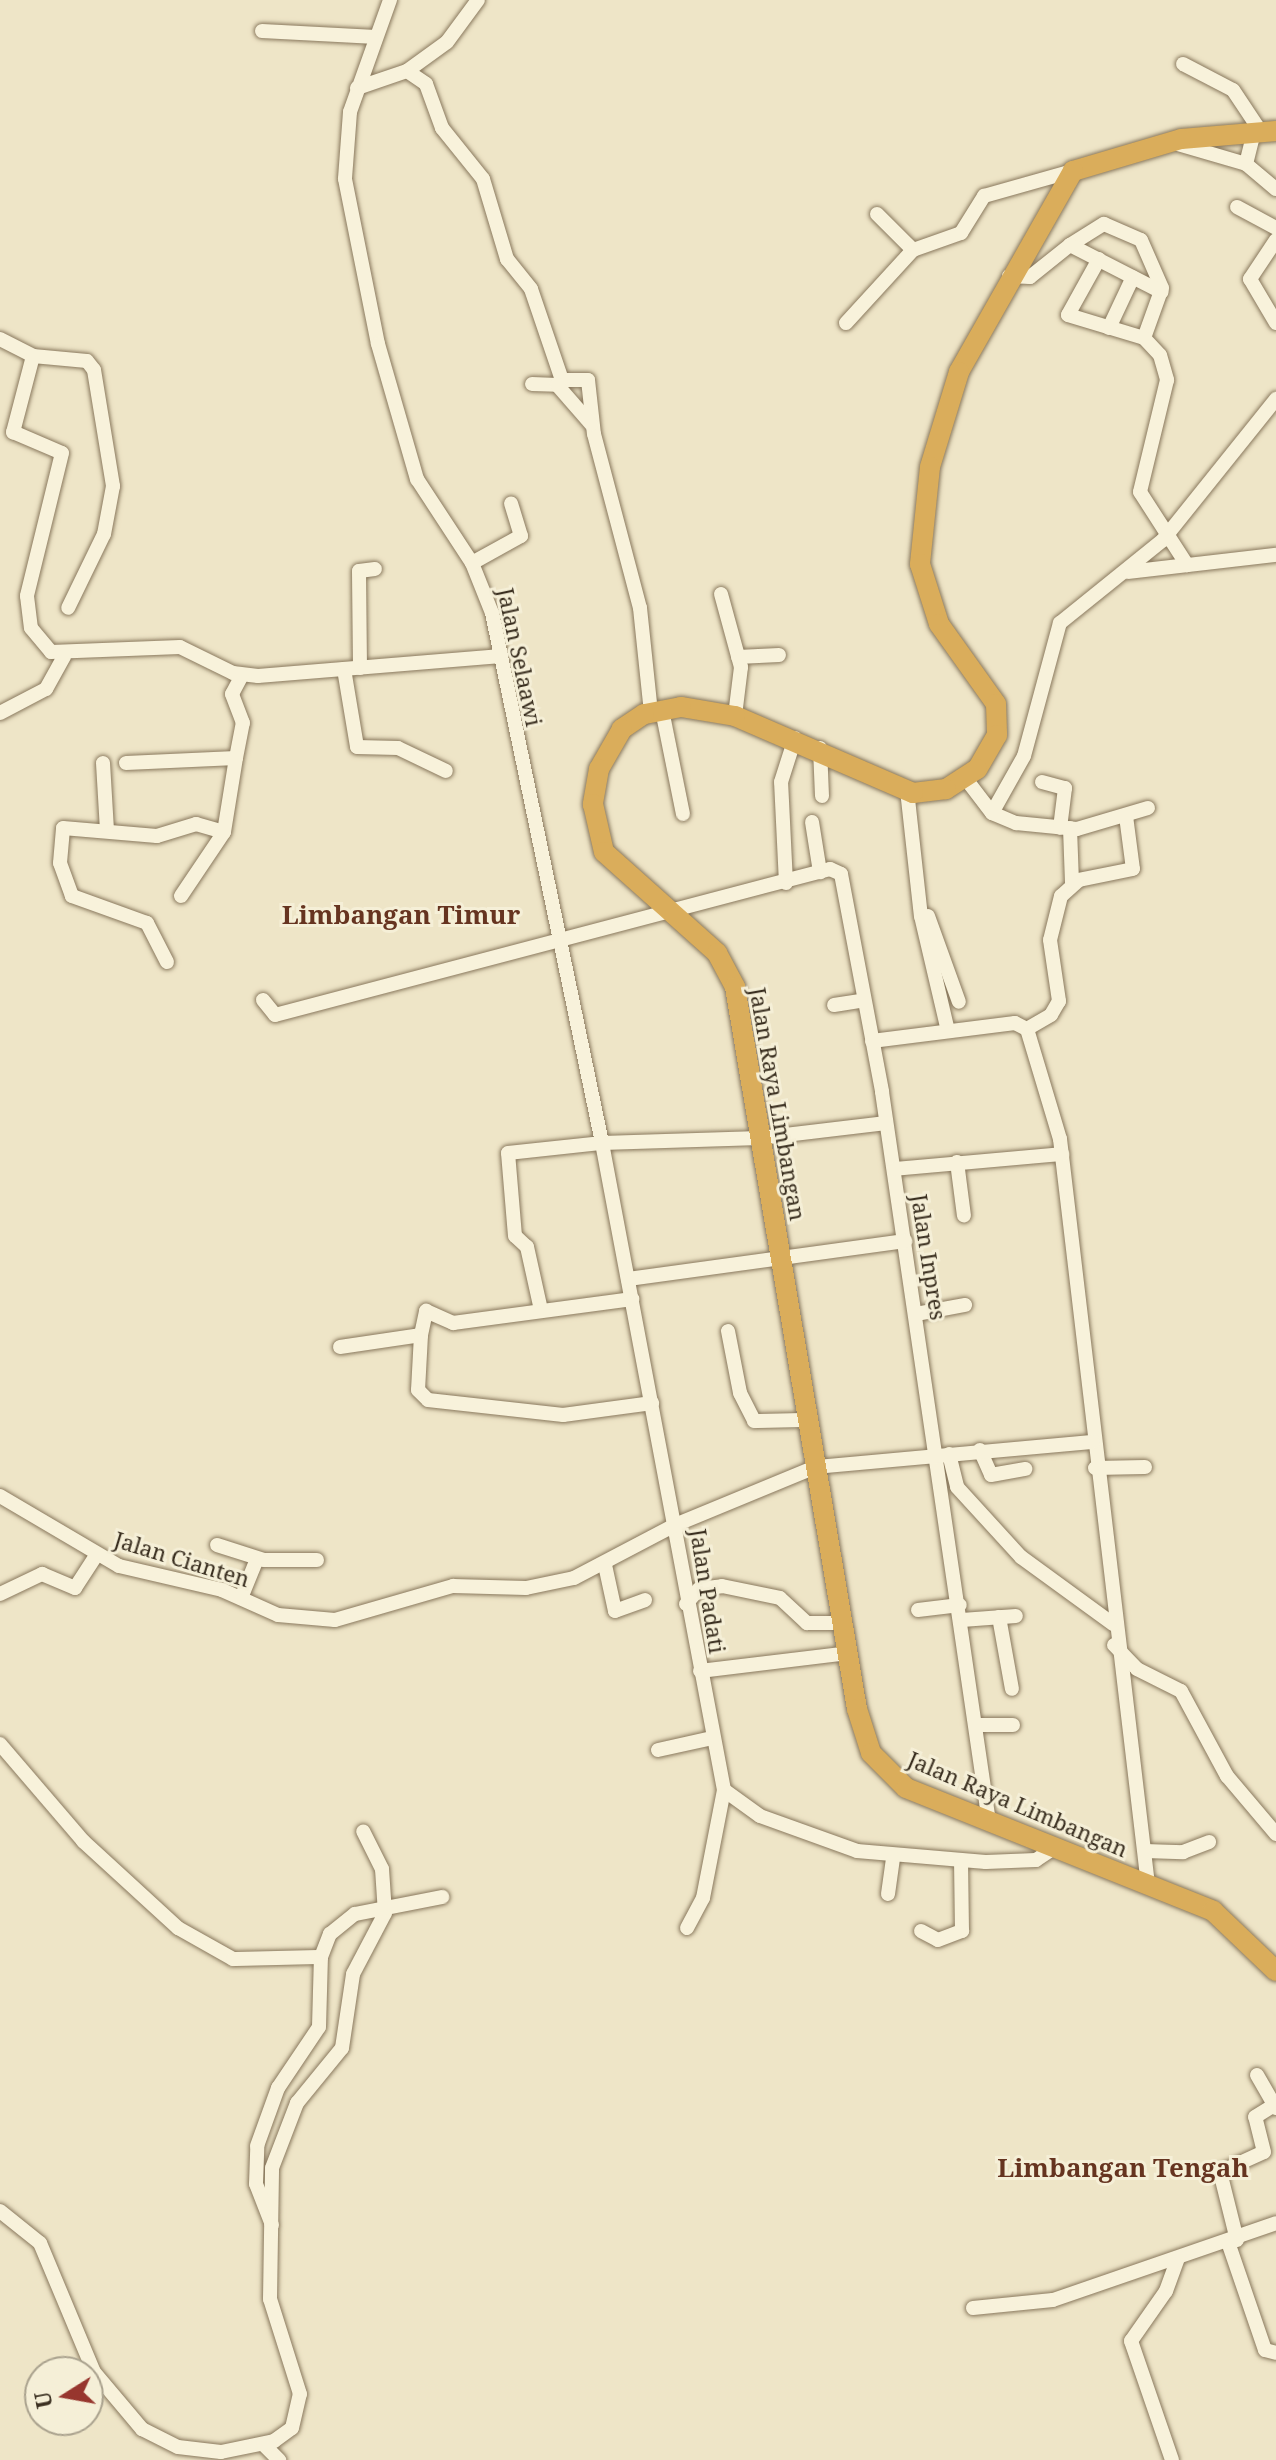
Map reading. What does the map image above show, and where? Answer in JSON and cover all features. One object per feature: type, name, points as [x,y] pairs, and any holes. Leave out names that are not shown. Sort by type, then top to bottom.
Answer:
[{"type":"highway","points":[[656,711],[735,716],[820,748],[907,790],[933,793],[966,779],[990,754],[998,715],[991,693],[931,608],[920,546],[940,421],[1009,276],[1073,171],[1171,141],[1264,132]]},
{"type":"highway","name":"Jalan Raya Limbangan","points":[[656,711],[622,729],[603,759],[594,784],[596,833],[625,876],[717,953],[735,987],[860,1724],[879,1766],[906,1788],[1213,1911],[1275,1967]]},
{"type":"street","name":"Jalan Selaawi","points":[[390,0],[357,88],[343,165],[378,344],[417,479],[472,563],[501,656],[557,944],[602,1143]]},
{"type":"street","points":[[357,88],[407,71],[460,33],[478,0]]},
{"type":"street","points":[[262,31],[376,37]]},
{"type":"street","points":[[1183,64],[1233,90],[1264,132],[1246,164]]},
{"type":"street","points":[[407,71],[426,84],[442,128],[483,179],[507,259],[531,289],[562,380],[588,380],[592,424],[640,608],[656,711],[683,814]]},
{"type":"street","points":[[1171,141],[1246,164],[1276,189]]},
{"type":"street","points":[[846,323],[913,250],[961,233],[984,196],[998,189],[1073,171]]},
{"type":"street","points":[[1237,207],[1276,228]]},
{"type":"street","points":[[877,214],[913,250]]},
{"type":"street","points":[[1009,276],[1030,277],[1099,226],[1123,227],[1141,240],[1162,292],[1144,338]]},
{"type":"street","points":[[1276,240],[1250,279],[1276,323]]},
{"type":"street","points":[[1070,245],[1162,292]]},
{"type":"street","points":[[1099,259],[1068,314],[1144,338],[1167,375],[1140,492],[1171,531],[1187,565]]},
{"type":"street","points":[[1109,328],[1133,277]]},
{"type":"street","points":[[0,339],[33,356],[92,365],[114,468],[104,534],[68,608]]},
{"type":"street","points":[[33,356],[13,432],[62,453],[27,610],[37,639],[64,656],[180,647],[242,675],[501,656]]},
{"type":"street","points":[[532,384],[557,385],[592,424]]},
{"type":"street","points":[[992,813],[1024,756],[1055,631],[1128,572],[1171,531],[1276,399]]},
{"type":"street","points":[[472,563],[521,536],[511,503]]},
{"type":"street","points":[[1128,572],[1276,555]]},
{"type":"street","points":[[360,668],[359,571],[375,569]]},
{"type":"street","points":[[721,594],[738,657],[743,695],[735,716]]},
{"type":"street","points":[[738,657],[779,655]]},
{"type":"street","points":[[0,713],[46,689],[64,656]]},
{"type":"street","points":[[344,669],[357,747],[398,748],[446,771]]},
{"type":"street","points":[[181,896],[224,832],[243,723],[232,694],[242,675]]},
{"type":"street","points":[[786,883],[781,782],[795,738]]},
{"type":"street","points":[[820,748],[822,796]]},
{"type":"street","points":[[126,763],[236,758]]},
{"type":"street","points":[[103,763],[107,830]]},
{"type":"street","points":[[966,779],[992,813],[1065,828],[1126,816],[1148,808]]},
{"type":"street","points":[[1042,782],[1065,788],[1065,828],[1072,883]]},
{"type":"street","points":[[907,790],[921,904],[948,1031]]},
{"type":"street","points":[[1027,1029],[1056,1009],[1050,940],[1061,896],[1072,883],[1133,869],[1126,816]]},
{"type":"street","points":[[263,1000],[275,1015],[673,916],[820,872],[812,822]]},
{"type":"street","points":[[167,962],[147,923],[70,892],[60,863],[63,828],[157,836],[196,824],[224,832]]},
{"type":"street","name":"Jalan Inpres","points":[[820,872],[841,874],[872,1041],[916,1314],[943,1455],[989,1822]]},
{"type":"street","points":[[921,904],[959,1002]]},
{"type":"street","points":[[834,1005],[864,1000]]},
{"type":"street","points":[[872,1041],[1015,1023],[1027,1029],[1062,1154],[1114,1635],[1148,1885]]},
{"type":"street","points":[[541,1310],[527,1247],[515,1236],[511,1149],[760,1138],[886,1123]]},
{"type":"street","name":"Jalan Padati","points":[[602,1143],[675,1525],[686,1604],[724,1790]]},
{"type":"street","points":[[894,1169],[1062,1154]]},
{"type":"street","points":[[957,1162],[964,1216]]},
{"type":"street","points":[[628,1279],[780,1261],[905,1241]]},
{"type":"street","points":[[632,1299],[453,1323],[426,1311],[421,1335],[418,1390],[428,1400],[577,1415],[652,1403]]},
{"type":"street","points":[[916,1314],[965,1305]]},
{"type":"street","points":[[728,1331],[740,1393],[754,1421],[807,1420]]},
{"type":"street","points":[[340,1347],[421,1335]]},
{"type":"street","name":"Jalan Cianten","points":[[0,1496],[96,1556],[141,1574],[241,1598],[278,1615],[335,1620],[453,1586],[543,1587],[605,1565],[675,1525],[816,1467],[1093,1442]]},
{"type":"street","points":[[980,1450],[991,1475],[1025,1469]]},
{"type":"street","points":[[943,1455],[957,1487],[1021,1557],[1114,1635],[1137,1669],[1181,1691],[1227,1776],[1276,1834]]},
{"type":"street","points":[[1095,1468],[1145,1467]]},
{"type":"street","points":[[217,1545],[257,1559],[317,1560]]},
{"type":"street","points":[[0,1594],[42,1574],[75,1588],[96,1556]]},
{"type":"street","points":[[241,1598],[257,1559]]},
{"type":"street","points":[[605,1565],[615,1611],[645,1600]]},
{"type":"street","points":[[686,1604],[699,1589],[722,1586],[780,1598],[807,1623],[843,1623]]},
{"type":"street","points":[[918,1610],[1016,1616]]},
{"type":"street","points":[[999,1617],[1012,1689]]},
{"type":"street","points":[[700,1671],[848,1653]]},
{"type":"street","points":[[978,1725],[1013,1725]]},
{"type":"street","points":[[658,1750],[712,1738]]},
{"type":"street","points":[[0,1744],[102,1860],[178,1928],[233,1959],[321,1957]]},
{"type":"street","points":[[687,1928],[703,1898],[724,1790],[808,1837],[893,1857],[961,1862],[1036,1860],[1055,1847]]},
{"type":"street","points":[[0,2211],[40,2243],[94,2372],[131,2419],[178,2447],[221,2452],[263,2444],[288,2432],[301,2407],[271,2311],[275,2229],[272,2168],[279,2145],[304,2092],[342,2048],[353,1974],[386,1906],[382,1869],[363,1831]]},
{"type":"street","points":[[1145,1851],[1183,1852],[1209,1842]]},
{"type":"street","points":[[888,1894],[893,1857]]},
{"type":"street","points":[[921,1931],[938,1940],[962,1931],[961,1862]]},
{"type":"street","points":[[275,2229],[256,2184],[257,2146],[278,2088],[319,2027],[321,1957],[336,1924],[386,1906],[442,1897]]},
{"type":"street","points":[[1257,2075],[1275,2107],[1255,2117],[1264,2152],[1220,2172],[1232,2241],[1265,2350],[1276,2353]]},
{"type":"street","points":[[973,2308],[1053,2300],[1177,2260],[1276,2223]]},
{"type":"street","points":[[1172,2460],[1131,2341],[1172,2280],[1177,2260]]},
{"type":"street","points":[[263,2444],[279,2460]]},
{"type":"district","name":"Limbangan Timur","points":[[401,915]]},
{"type":"district","name":"Limbangan Tengah","points":[[1123,2168]]}]
